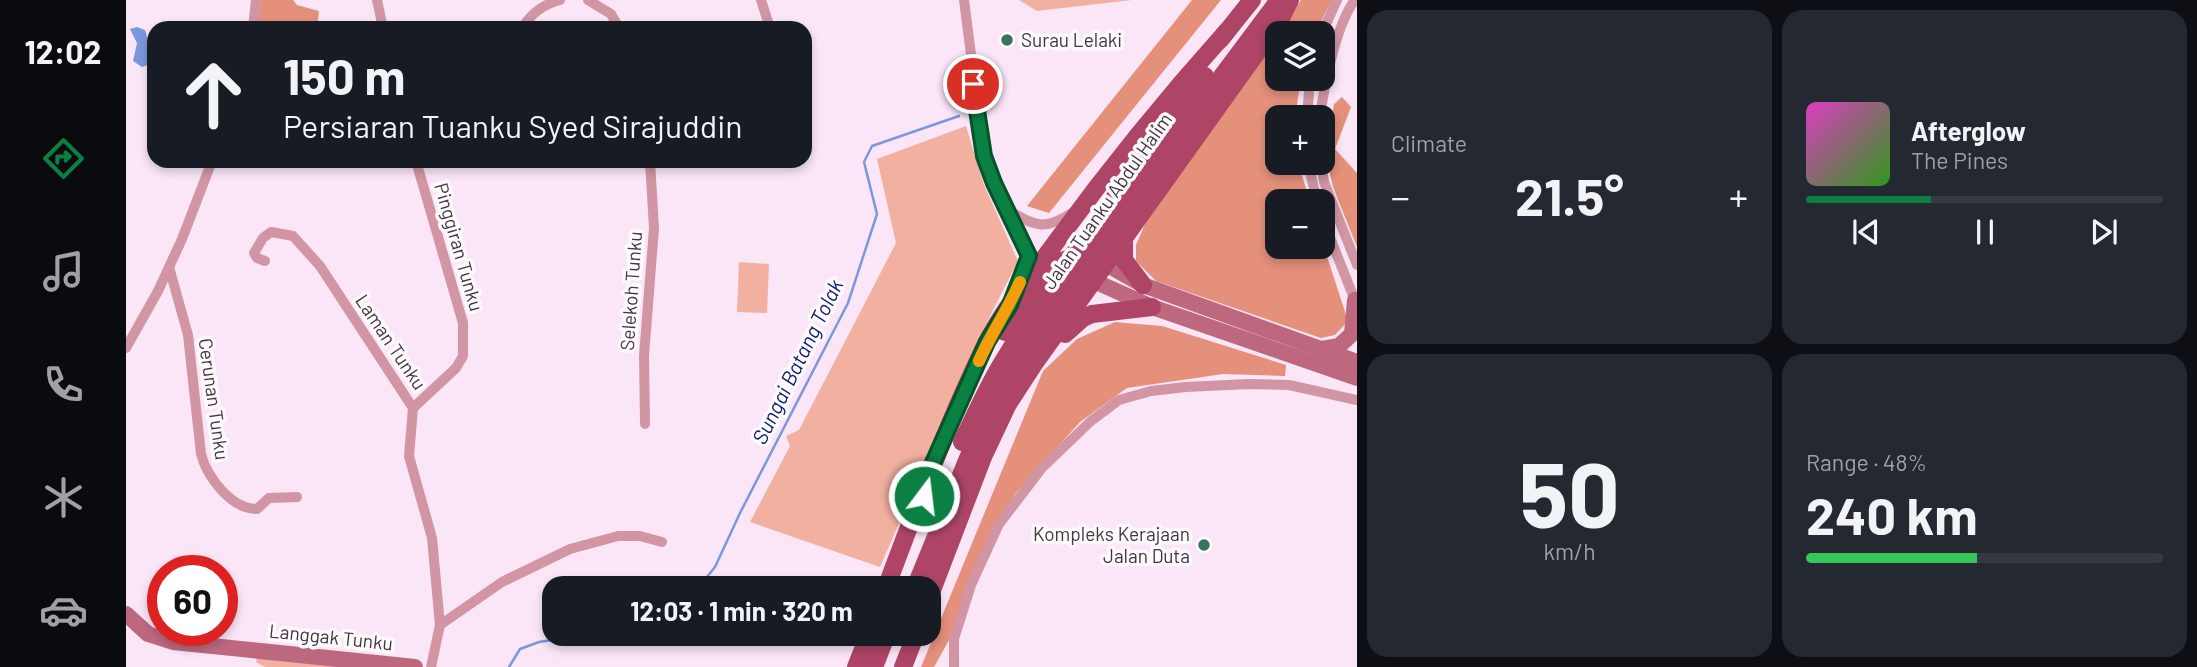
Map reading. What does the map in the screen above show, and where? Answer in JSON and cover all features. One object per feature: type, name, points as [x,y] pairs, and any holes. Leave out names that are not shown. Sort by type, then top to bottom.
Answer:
[{"type":"main road","points":[[1094,281],[1082,268],[1077,255],[1077,232],[1252,0]]},
{"type":"main road","name":"Jalan Tuanku Abdul Halim","points":[[910,576],[969,441],[1023,356],[1211,79],[1259,0]]},
{"type":"main road","name":"Jalan Tuanku Abdul Halim","points":[[1211,79],[1279,0]]},
{"type":"main road","name":"Jalan Tuanku Abdul Halim","points":[[938,576],[984,457],[1008,404],[1280,20],[1290,0]]},
{"type":"main road","name":"Jalan Tuanku Abdul Halim","points":[[890,576],[928,474],[987,342],[1015,308],[1079,209],[1137,134],[1227,31]]},
{"type":"main road","points":[[1101,198],[1099,218],[1107,226],[1115,228],[1140,217]]},
{"type":"main road","points":[[1124,239],[1124,260],[1143,285]]},
{"type":"main road","points":[[1015,308],[1055,263],[1077,255],[1093,257],[1106,264]]},
{"type":"main road","points":[[1015,308],[1041,299],[1054,301],[1060,315],[1060,324],[1055,335]]},
{"type":"main road","points":[[1034,364],[1083,318],[1113,310],[1152,307]]},
{"type":"main road","name":"Jalan Tuanku Abdul Halim","points":[[920,576],[962,473],[969,441]]},
{"type":"main road","points":[[931,576],[962,473]]},
{"type":"main road","points":[[898,576],[924,496],[928,474]]},
{"type":"main road","points":[[856,667],[864,646]]},
{"type":"main road","points":[[873,667],[877,646]]},
{"type":"main road","points":[[873,667],[882,646]]},
{"type":"main road","points":[[886,667],[894,646]]},
{"type":"main road","points":[[903,667],[910,646]]},
{"type":"street","points":[[254,21],[256,0]]},
{"type":"street","points":[[377,0],[382,21]]},
{"type":"street","points":[[526,21],[531,14],[560,0]]},
{"type":"street","points":[[587,0],[611,14],[615,21]]},
{"type":"street","points":[[761,0],[768,21]]},
{"type":"street","points":[[964,0],[984,156],[1029,256],[1015,308]]},
{"type":"street","points":[[1327,21],[1337,0]]},
{"type":"street","points":[[1322,105],[1331,59],[1355,0]]},
{"type":"street","points":[[126,348],[182,239],[209,168]]},
{"type":"street","name":"Pinggiran Tunku","points":[[413,408],[456,368],[463,356],[463,323],[418,168]]},
{"type":"street","name":"Selekoh Tunku","points":[[645,424],[643,356],[654,240],[650,168]]},
{"type":"street","points":[[1323,175],[1357,265]]},
{"type":"street","points":[[1008,210],[1029,223],[1042,225],[1059,221],[1079,209]]},
{"type":"street","name":"Laman Tunku","points":[[265,261],[257,258],[254,253],[263,238],[271,232],[293,236],[320,266],[413,408],[409,456],[432,538],[440,625],[431,667]]},
{"type":"street","points":[[1322,349],[1339,346],[1352,334],[1356,303],[1335,250]]},
{"type":"street","points":[[1106,264],[1143,285],[1357,362]]},
{"type":"street","name":"Cerunan Tunku","points":[[169,267],[188,335],[204,467],[214,481],[247,509],[257,509],[269,498],[297,497]]},
{"type":"street","points":[[954,667],[954,639],[971,585],[999,524],[1042,468],[1091,421],[1119,400],[1151,391],[1222,385],[1289,385],[1355,398],[1351,376],[1152,307],[1094,281]]},
{"type":"street","points":[[440,625],[502,582],[570,549],[618,536],[640,536],[662,542]]},
{"type":"street","name":"Langgak Tunku","points":[[126,614],[148,634],[173,642],[415,667]]},
{"type":"shaded area","points":[[261,0],[293,0],[297,5],[319,11],[318,21],[257,21]]},
{"type":"shaded area","points":[[1019,0],[1132,0],[1037,11]]},
{"type":"shaded area","points":[[1192,0],[1221,0],[1049,213],[1027,206]]},
{"type":"shaded area","points":[[1301,0],[1332,0],[1321,21],[1286,21]]},
{"type":"shaded area","points":[[1265,51],[1265,91],[1299,91],[1297,105],[1265,105],[1265,175],[1302,175],[1306,189],[1265,189],[1265,259],[1328,259],[1348,321],[1335,335],[1321,338],[1156,281],[1136,261],[1136,245],[1145,224]]},
{"type":"shaded area","points":[[1342,97],[1351,107],[1335,149],[1335,105]]},
{"type":"shaded area","points":[[966,126],[984,185],[1018,261],[985,326],[880,567],[750,522],[790,446],[786,436],[799,430],[896,243],[877,159]]},
{"type":"shaded area","points":[[1335,149],[1357,173],[1357,247],[1335,189],[1330,175],[1335,175]]},
{"type":"shaded area","points":[[739,262],[769,264],[767,313],[737,312]]},
{"type":"shaded area","points":[[1115,322],[1162,326],[1286,365],[1285,376],[1223,374],[1127,388],[1080,422],[1015,494],[948,642],[934,667],[921,667],[930,646],[941,646],[941,618],[1043,371],[1077,339]]},
{"type":"shaded area","points":[[257,656],[360,667],[265,667],[256,662]]},
{"type":"water","points":[[137,27],[145,30],[147,65],[142,67],[133,61],[137,43],[130,29]]},
{"type":"waterway","name":"Sungai Batang Tolak","points":[[708,576],[715,567],[848,303],[877,214],[864,162],[872,146],[959,116]]},
{"type":"waterway","name":"Sungai Batang Tolak","points":[[509,667],[520,649],[542,642]]},
{"type":"slow traffic","points":[[979,361],[1020,282]]},
{"type":"place","name":"Surau Lelaki","points":[[1007,40]]},
{"type":"place","name":"Kompleks Kerajaan Jalan Duta","points":[[1204,545]]},
{"type":"route","points":[[924,496],[928,474],[987,342],[1010,305],[1029,256],[984,156],[973,84]]}]
